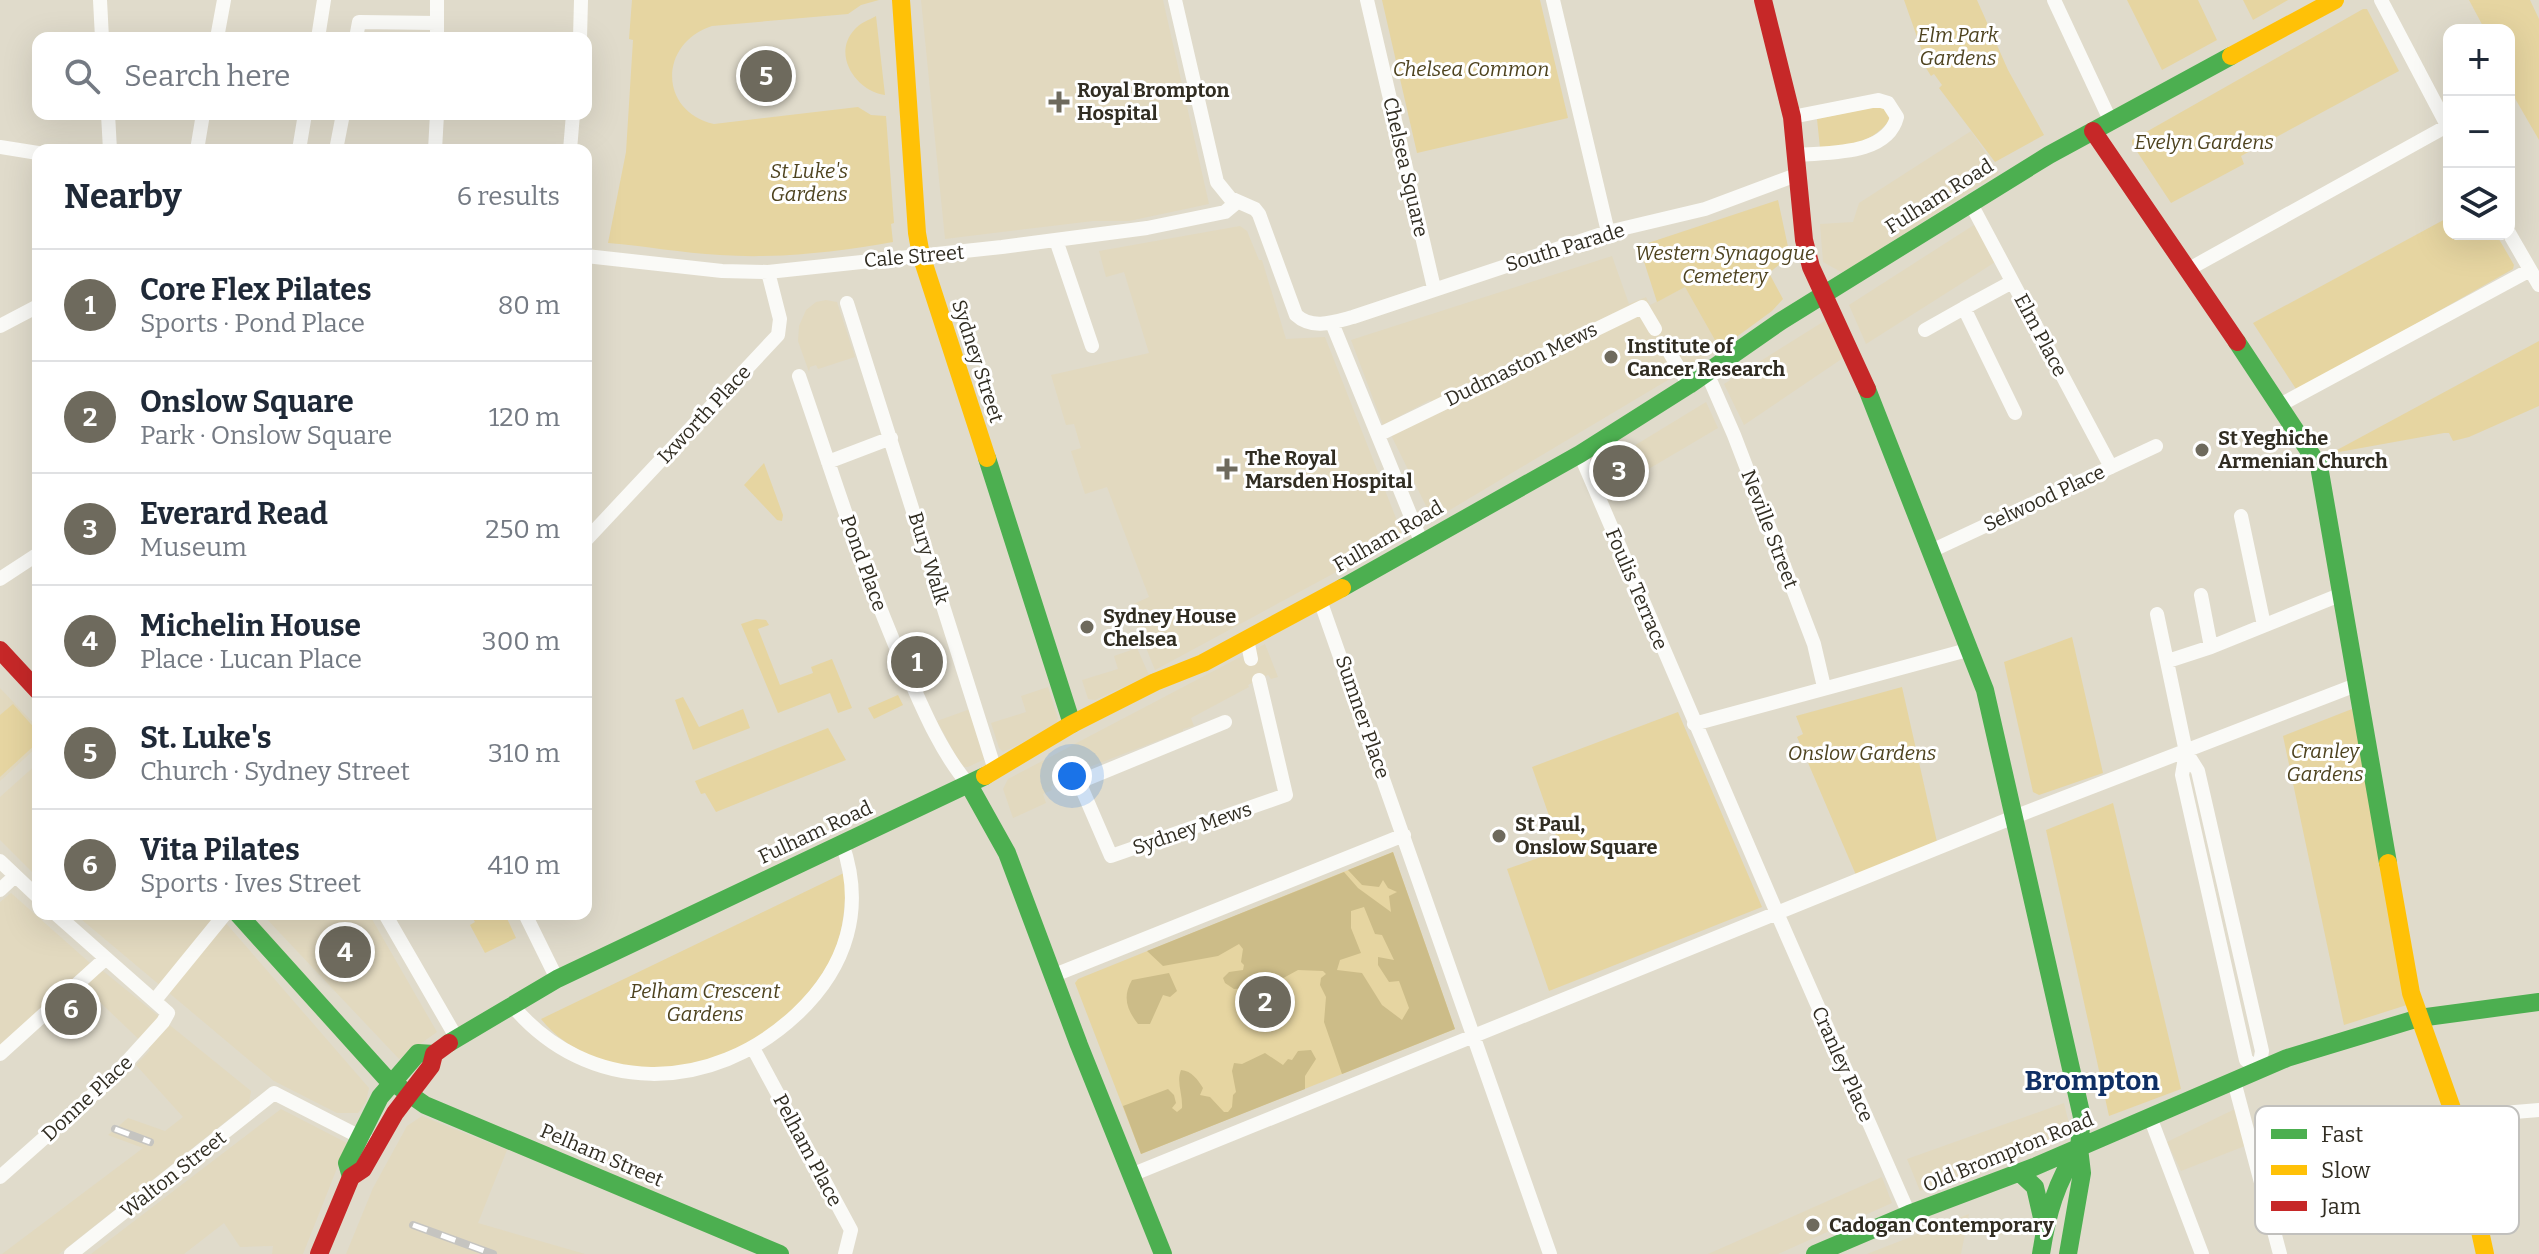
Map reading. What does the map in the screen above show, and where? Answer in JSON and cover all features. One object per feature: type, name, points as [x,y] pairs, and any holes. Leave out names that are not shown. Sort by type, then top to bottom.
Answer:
[{"type":"main road","name":"Sydney Street","points":[[901,0],[921,255],[1072,724]]},
{"type":"main road","points":[[1763,0],[1792,117],[1804,240],[1811,267],[1855,360],[1985,690],[2081,1113],[2079,1148],[2082,1173],[2068,1254]]},
{"type":"main road","name":"Fulham Road","points":[[367,1140],[431,1066],[434,1054],[511,1004],[557,979],[969,785],[1072,724],[1155,682],[1203,663],[1320,600],[1580,454],[1823,294],[1970,202],[2093,131],[2335,0]]},
{"type":"main road","points":[[2093,131],[2189,269],[2319,466],[2407,973],[2419,1018],[2451,1106]]},
{"type":"main road","points":[[0,650],[32,677]]},
{"type":"main road","points":[[969,785],[988,810],[1022,891],[1052,976],[1163,1254]]},
{"type":"main road","name":"Pelham Street","points":[[243,920],[391,1082],[408,1095],[780,1254]]},
{"type":"main road","name":"Old Brompton Road","points":[[1815,1254],[1909,1214],[2020,1173],[2287,1058],[2419,1018],[2539,1002]]},
{"type":"main road","name":"Fulham Road","points":[[391,1082],[418,1053],[434,1054]]},
{"type":"main road","points":[[319,1254],[351,1177],[347,1163],[367,1140],[391,1082]]},
{"type":"main road","points":[[2041,1254],[2056,1185],[2079,1148]]},
{"type":"main road","points":[[2020,1173],[2033,1181],[2036,1187],[2044,1234]]},
{"type":"main road","points":[[2481,1234],[2485,1254]]},
{"type":"street","points":[[100,0],[102,32]]},
{"type":"street","points":[[218,32],[224,0]]},
{"type":"street","points":[[319,32],[324,0]]},
{"type":"street","points":[[357,32],[359,22],[437,30],[437,0]]},
{"type":"street","points":[[580,32],[581,0]]},
{"type":"street","points":[[1175,0],[1217,182],[1230,198],[1255,209],[1259,214],[1299,319],[1315,324],[1332,323],[1421,541]]},
{"type":"street","name":"Chelsea Square","points":[[1367,0],[1434,288]]},
{"type":"street","points":[[1553,0],[1608,232]]},
{"type":"street","points":[[2054,0],[2111,122]]},
{"type":"street","points":[[2381,0],[2443,118]]},
{"type":"street","points":[[1792,117],[1878,100],[1888,103],[1897,117],[1894,127],[1886,134],[1855,150],[1798,155]]},
{"type":"street","points":[[108,120],[110,144]]},
{"type":"street","points":[[198,144],[202,120]]},
{"type":"street","points":[[300,144],[304,120]]},
{"type":"street","points":[[337,144],[342,120]]},
{"type":"street","points":[[435,144],[437,120]]},
{"type":"street","points":[[570,144],[572,120]]},
{"type":"street","points":[[2189,269],[2443,130]]},
{"type":"street","points":[[0,147],[32,152]]},
{"type":"street","name":"South Parade","points":[[1332,323],[1608,232],[1705,209],[1799,174]]},
{"type":"street","name":"Cale Street","points":[[592,257],[722,271],[768,272],[1147,228],[1225,212],[1237,202]]},
{"type":"street","name":"Elm Place","points":[[1970,202],[2111,467]]},
{"type":"street","points":[[1056,240],[1092,346]]},
{"type":"street","points":[[2513,240],[2539,285]]},
{"type":"street","points":[[2280,405],[2530,270]]},
{"type":"street","name":"Ixworth Place","points":[[592,528],[778,335],[780,319],[768,272]]},
{"type":"street","points":[[1925,330],[2012,282]]},
{"type":"street","name":"Bury Walk","points":[[847,303],[995,770]]},
{"type":"street","name":"Dudmaston Mews","points":[[1378,435],[1642,307],[1655,329]]},
{"type":"street","points":[[1964,308],[2015,413]]},
{"type":"street","points":[[0,326],[32,309]]},
{"type":"street","points":[[1665,345],[1689,385]]},
{"type":"street","name":"Neville Street","points":[[1707,373],[1814,644],[1824,687]]},
{"type":"street","name":"Pond Place","points":[[799,376],[888,629],[920,703],[969,785]]},
{"type":"street","points":[[828,462],[891,438]]},
{"type":"street","name":"Selwood Place","points":[[1931,551],[2156,446]]},
{"type":"street","name":"Foulis Terrace","points":[[1580,454],[1694,724]]},
{"type":"street","points":[[2241,516],[2264,625]]},
{"type":"street","points":[[0,579],[32,558]]},
{"type":"street","points":[[2168,661],[2342,594]]},
{"type":"street","points":[[2201,595],[2211,647]]},
{"type":"street","name":"Sumner Place","points":[[1320,600],[1472,1035]]},
{"type":"street","points":[[2157,614],[2186,752],[2198,771],[2262,1051],[2259,1069]]},
{"type":"street","points":[[1247,639],[1251,659]]},
{"type":"street","points":[[1777,913],[1694,724],[1971,649]]},
{"type":"street","name":"Sydney Mews","points":[[1225,722],[1079,782],[1111,856],[1286,795],[1259,680]]},
{"type":"street","points":[[1131,1175],[2014,817],[2356,685]]},
{"type":"street","points":[[1052,976],[1404,835]]},
{"type":"street","points":[[511,1004],[538,1031],[597,1065],[644,1074],[686,1072],[721,1064],[753,1048],[803,1009],[839,958],[848,934],[854,899],[849,863],[842,843]]},
{"type":"street","points":[[0,861],[32,892]]},
{"type":"street","points":[[0,890],[15,876]]},
{"type":"street","name":"Cranley Place","points":[[1777,913],[1909,1214]]},
{"type":"street","points":[[63,920],[155,1000],[220,920]]},
{"type":"street","points":[[388,920],[456,1037]]},
{"type":"street","points":[[528,920],[557,979]]},
{"type":"street","points":[[0,1054],[105,959]]},
{"type":"street","name":"Donne Place","points":[[0,1177],[114,1076],[163,1022],[168,1013],[155,1000]]},
{"type":"street","points":[[1472,1035],[1550,1254]]},
{"type":"street","name":"Pelham Place","points":[[753,1048],[851,1230],[845,1254]]},
{"type":"street","points":[[2234,1081],[2255,1160]]},
{"type":"street","name":"Walton Street","points":[[71,1254],[274,1093],[367,1140]]},
{"type":"street","points":[[2519,1112],[2539,1110]]},
{"type":"street","points":[[2150,1117],[2202,1254]]},
{"type":"street","points":[[2275,1234],[2280,1254]]},
{"type":"shaded area","name":"Royal Brompton Hospital","points":[[921,0],[1163,0],[1209,204],[1129,221],[1093,221],[945,239]]},
{"type":"shaded area","points":[[1971,131],[1999,173],[1843,273],[1823,262],[1820,224],[1853,222],[1859,203]]},
{"type":"shaded area","points":[[1977,223],[2000,259],[1866,344],[1849,305]]},
{"type":"shaded area","name":"The Royal Marsden Hospital","points":[[1240,226],[1247,231],[1259,260],[1262,260],[1286,339],[1325,337],[1403,536],[1155,670],[1129,606],[1149,597],[1107,487],[1085,494],[1071,451],[1081,448],[1074,424],[1066,425],[1051,375],[1149,353],[1124,272],[1106,277],[1099,251]]},
{"type":"shaded area","points":[[1612,256],[1629,304],[1646,297],[1650,305],[1685,287],[1720,349],[1433,520],[1390,433],[1435,410],[1430,400],[1383,425],[1351,340]]},
{"type":"shaded area","points":[[816,302],[837,302],[855,357],[818,369],[816,365],[810,367],[809,372],[798,341],[799,326],[806,310]]},
{"type":"shaded area","points":[[1826,320],[1846,356],[1744,425],[1724,384]]},
{"type":"shaded area","points":[[1706,402],[1718,428],[1613,490],[1601,466]]},
{"type":"shaded area","points":[[1265,644],[1278,677],[1271,679],[1268,675],[1191,718],[1194,726],[1079,771],[1081,775],[1072,780],[1075,788],[1064,793],[1059,784],[1051,786],[1052,790],[1043,794],[1046,803],[1013,818],[1003,789],[1008,779]]},
{"type":"shaded area","points":[[1137,648],[1149,675],[1095,700],[1088,699],[1082,680],[1118,669],[1114,656]]},
{"type":"shaded area","points":[[1048,687],[1058,718],[1056,726],[1003,752],[991,723],[1026,712],[1021,696]]},
{"type":"shaded area","points":[[0,688],[32,722],[32,752],[0,781]]},
{"type":"shaded area","points":[[973,708],[989,757],[962,767],[937,721]]},
{"type":"shaded area","points":[[32,768],[32,872],[0,840],[0,797]]},
{"type":"shaded area","points":[[1393,852],[1455,1029],[1342,1074],[1324,1022],[1326,997],[1320,985],[1321,978],[1326,974],[1323,971],[1298,970],[1276,982],[1250,982],[1248,988],[1234,989],[1223,978],[1229,972],[1243,970],[1243,949],[1239,944],[1218,956],[1163,966],[1147,951],[1344,872],[1358,888],[1391,912],[1389,896],[1397,892],[1388,888],[1383,880],[1379,887],[1362,885],[1348,870]],"holes":[[[1364,907],[1375,934],[1382,935],[1394,960],[1378,957],[1378,965],[1389,982],[1399,981],[1409,1008],[1402,1020],[1382,1005],[1362,973],[1337,970],[1340,960],[1361,953],[1351,928],[1351,911]]]},
{"type":"shaded area","points":[[11,893],[32,912],[32,920],[41,920],[90,963],[0,1046],[0,902]]},
{"type":"shaded area","points":[[82,920],[223,920],[369,1088],[366,1102],[358,1113],[337,1113],[274,1081]]},
{"type":"shaded area","points":[[268,920],[372,920],[437,1032],[399,1059]]},
{"type":"shaded area","points":[[103,971],[251,1091],[249,1103],[59,1254],[2,1254],[143,1148],[108,1135],[128,1118],[165,1131],[183,1117],[136,1065],[150,1050],[83,986]]},
{"type":"shaded area","points":[[1169,973],[1177,991],[1170,997],[1163,995],[1150,1024],[1138,1024],[1127,1003],[1132,980]]},
{"type":"shaded area","points":[[1311,1050],[1316,1059],[1305,1076],[1305,1089],[1141,1154],[1123,1106],[1168,1089],[1174,1095],[1176,1103],[1172,1108],[1177,1112],[1182,1108],[1181,1070],[1199,1082],[1203,1088],[1200,1095],[1210,1097],[1224,1112],[1228,1112],[1236,1092],[1232,1071],[1234,1063],[1242,1064],[1265,1053],[1283,1065],[1288,1059],[1292,1060],[1298,1051]]},
{"type":"shaded area","points":[[2064,1103],[2072,1136],[1920,1191],[1907,1159]]},
{"type":"shaded area","points":[[2239,1107],[2250,1144],[2181,1171],[2167,1142]]},
{"type":"shaded area","points":[[281,1109],[347,1143],[303,1254],[272,1254],[273,1246],[240,1247],[224,1223],[184,1254],[91,1254]]},
{"type":"shaded area","points":[[422,1116],[507,1150],[478,1223],[585,1254],[346,1254],[373,1188],[407,1126]]},
{"type":"shaded area","points":[[1882,1177],[1892,1203],[1778,1254],[1708,1254]]},
{"type":"shaded area","points":[[1969,1214],[1961,1254],[1867,1254]]},
{"type":"green space","name":"St Luke's Gardens","points":[[632,0],[879,0],[861,5],[848,14],[712,26],[682,47],[672,76],[675,92],[683,106],[696,117],[714,124],[858,107],[871,115],[886,116],[893,242],[828,252],[763,256],[706,254],[608,243],[626,152],[633,40],[629,39]]},
{"type":"green space","name":"Chelsea Common","points":[[1382,0],[1540,0],[1568,118],[1417,153]]},
{"type":"green space","name":"Elm Park Gardens","points":[[1904,0],[1977,0],[2008,70],[2044,135],[1995,162],[1918,55],[1922,51]]},
{"type":"green space","points":[[2127,0],[2198,0],[2217,40],[2162,70]]},
{"type":"green space","points":[[2243,0],[2288,0],[2253,20]]},
{"type":"green space","points":[[2469,0],[2530,0],[2539,19],[2539,140],[2515,98],[2515,24],[2482,24]]},
{"type":"green space","name":"Evelyn Gardens","points":[[2367,9],[2399,71],[2241,156],[2244,164],[2171,203],[2132,140]]},
{"type":"green space","points":[[876,16],[885,95],[874,92],[856,79],[846,60],[848,39],[857,27]]},
{"type":"green space","points":[[1880,106],[1889,113],[1889,121],[1874,135],[1850,145],[1820,148],[1817,119]]},
{"type":"green space","name":"Western Synagogue Cemetery","points":[[1778,200],[1790,256],[1769,273],[1783,299],[1772,311],[1720,349],[1685,287],[1657,302],[1639,246]]},
{"type":"green space","points":[[2443,220],[2443,240],[2499,240],[2514,265],[2513,269],[2299,390],[2253,323]]},
{"type":"green space","points":[[2539,341],[2539,406],[2453,441],[2449,433],[2444,433],[2337,450]]},
{"type":"green space","points":[[764,463],[783,515],[782,521],[777,520],[744,485]]},
{"type":"green space","points":[[756,619],[766,620],[769,625],[758,629],[780,685],[813,673],[811,667],[832,659],[852,708],[838,713],[830,693],[778,713],[741,624]]},
{"type":"green space","points":[[2072,637],[2103,773],[2039,795],[2033,792],[2004,662]]},
{"type":"green space","name":"Onslow Gardens","points":[[1902,687],[1937,842],[1856,875],[1797,737],[1803,734],[1796,716]]},
{"type":"green space","points":[[898,695],[903,705],[874,719],[868,708]]},
{"type":"green space","points":[[683,697],[699,727],[743,709],[750,728],[693,750],[675,700]]},
{"type":"green space","points":[[13,704],[32,725],[32,748],[0,777],[0,715]]},
{"type":"green space","name":"Cranley Gardens","points":[[2352,709],[2410,1004],[2344,1025],[2283,736]]},
{"type":"green space","points":[[1678,712],[1762,907],[1549,991],[1507,869],[1561,850],[1532,767]]},
{"type":"green space","points":[[828,728],[846,760],[716,812],[695,781]]},
{"type":"green space","points":[[2113,803],[2181,1089],[2109,1116],[2046,830]]},
{"type":"green space","points":[[1393,852],[1455,1029],[1141,1154],[1075,983],[1078,979]]},
{"type":"green space","name":"Pelham Crescent Gardens","points":[[846,872],[841,928],[835,950],[822,975],[790,1012],[735,1052],[678,1068],[656,1070],[619,1065],[584,1053],[553,1032],[541,1019]]},
{"type":"green space","points":[[508,920],[516,938],[485,953],[470,925]]},
{"type":"railway","points":[[115,1129],[150,1142]]},
{"type":"railway","points":[[413,1225],[493,1254]]},
{"type":"traffic: fast","points":[[1342,588],[1580,454],[1689,385],[1781,321],[2049,155],[2231,56]]},
{"type":"traffic: fast","points":[[2237,342],[2319,466],[2388,863]]},
{"type":"traffic: fast","points":[[1867,389],[1985,690],[2082,1117],[2079,1148],[2082,1173],[2068,1254]]},
{"type":"traffic: fast","points":[[987,458],[1072,724]]},
{"type":"traffic: fast","points":[[449,1043],[557,979],[985,776]]},
{"type":"traffic: fast","points":[[969,785],[1007,853],[1079,1045],[1163,1254]]},
{"type":"traffic: fast","points":[[243,920],[385,1077],[425,1105],[780,1254]]},
{"type":"traffic: fast","points":[[1815,1254],[1909,1214],[2034,1167],[2287,1058],[2419,1018],[2539,1002]]},
{"type":"traffic: fast","points":[[351,1177],[347,1163],[380,1097],[418,1053],[434,1054]]},
{"type":"traffic: fast","points":[[2041,1254],[2054,1199],[2064,1173],[2079,1148]]},
{"type":"traffic: fast","points":[[2020,1173],[2035,1187],[2043,1222]]},
{"type":"traffic: slow","points":[[901,0],[921,255],[987,458]]},
{"type":"traffic: slow","points":[[2231,56],[2335,0]]},
{"type":"traffic: slow","points":[[985,776],[1072,724],[1155,682],[1203,663],[1342,588]]},
{"type":"traffic: slow","points":[[2388,863],[2411,993],[2451,1106]]},
{"type":"traffic: slow","points":[[2481,1234],[2485,1254]]},
{"type":"traffic: jam","points":[[1763,0],[1792,117],[1804,240],[1811,267],[1867,389]]},
{"type":"traffic: jam","points":[[2093,131],[2237,342]]},
{"type":"traffic: jam","points":[[0,650],[32,685]]},
{"type":"traffic: jam","points":[[319,1254],[351,1177],[363,1169],[395,1113],[431,1066],[434,1054],[449,1043]]},
{"type":"place","name":"St. Luke's","points":[[766,76]]},
{"type":"place","name":"Royal Brompton Hospital","points":[[1059,102]]},
{"type":"place","name":"Institute of Cancer Research","points":[[1611,357]]},
{"type":"place","name":"St Yeghiche Armenian Church","points":[[2202,450]]},
{"type":"place","name":"The Royal Marsden Hospital","points":[[1227,469]]},
{"type":"place","name":"Everard Read","points":[[1619,471]]},
{"type":"place","name":"Sydney House Chelsea","points":[[1087,627]]},
{"type":"place","name":"Core Flex Pilates","points":[[917,662]]},
{"type":"place","name":"St Paul, Onslow Square","points":[[1499,836]]},
{"type":"place","name":"Michelin House","points":[[345,952]]},
{"type":"place","name":"Onslow Square","points":[[1265,1002]]},
{"type":"place","name":"Vita Pilates","points":[[71,1009]]},
{"type":"place","name":"Cadogan Contemporary","points":[[1813,1225]]},
{"type":"district","name":"Brompton","points":[[2092,1080]]}]
